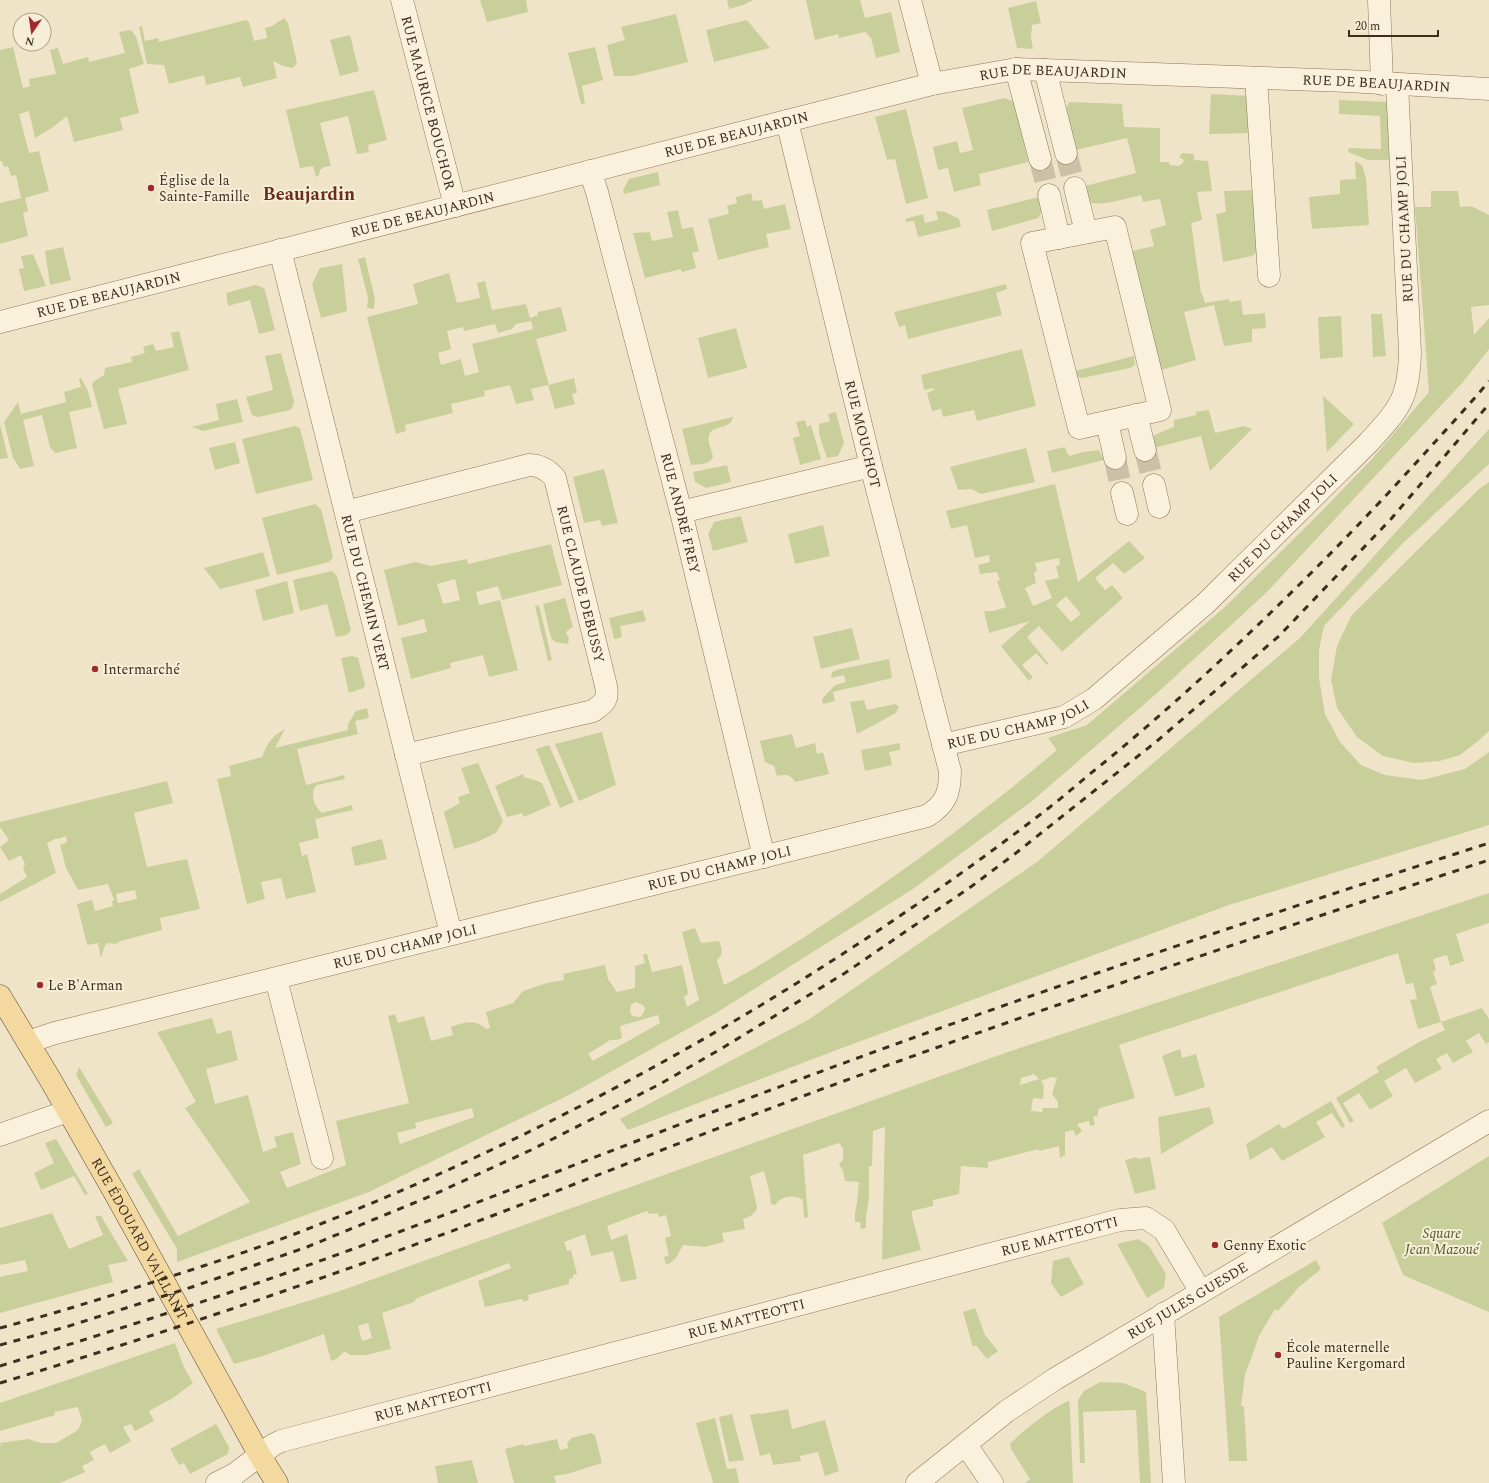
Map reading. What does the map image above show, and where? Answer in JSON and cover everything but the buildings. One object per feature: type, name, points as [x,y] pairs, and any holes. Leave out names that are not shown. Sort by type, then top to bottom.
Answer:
[{"type":"main road","name":"RUE ÉDOUARD VAILLANT","points":[[0,996],[68,1111],[165,1282],[259,1454],[277,1483]]},
{"type":"street","name":"RUE MAURICE BOUCHOR","points":[[402,0],[455,206]]},
{"type":"street","points":[[910,0],[932,84]]},
{"type":"street","name":"RUE DU CHAMP JOLI","points":[[28,1042],[55,1033],[927,816],[936,811],[943,804],[948,793],[950,771],[943,745],[1064,717],[1094,699],[1211,598],[1369,442],[1392,416],[1402,400],[1410,372],[1410,352],[1389,84],[1379,0]]},
{"type":"street","name":"RUE DE BEAUJARDIN","points":[[0,322],[932,84],[1016,69],[1489,89]]},
{"type":"street","points":[[1016,69],[1040,159]]},
{"type":"street","points":[[1045,70],[1066,152]]},
{"type":"street","points":[[1256,78],[1269,276]]},
{"type":"street","name":"RUE MOUCHOT","points":[[787,121],[871,466],[943,745]]},
{"type":"street","name":"RUE ANDRÉ FREY","points":[[590,171],[597,192],[682,512],[764,857]]},
{"type":"street","points":[[1075,188],[1086,232]]},
{"type":"street","points":[[1048,195],[1059,238]]},
{"type":"street","points":[[1115,227],[1160,410],[1079,428],[1032,243],[1086,232],[1115,227]]},
{"type":"street","name":"RUE DU CHEMIN VERT","points":[[280,250],[451,934]]},
{"type":"street","points":[[1136,416],[1145,450]]},
{"type":"street","points":[[1107,422],[1114,458]]},
{"type":"street","name":"RUE CLAUDE DEBUSSY","points":[[346,512],[529,465],[537,465],[555,478],[606,686],[607,698],[593,711],[406,755]]},
{"type":"street","points":[[682,512],[871,466]]},
{"type":"street","points":[[1154,485],[1159,507]]},
{"type":"street","points":[[276,979],[322,1158]]},
{"type":"street","points":[[0,1135],[68,1111]]},
{"type":"street","name":"RUE JULES GUESDE","points":[[917,1483],[1007,1411],[1055,1379],[1489,1121]]},
{"type":"street","name":"RUE MATTEOTTI","points":[[217,1483],[235,1474],[273,1444],[289,1439],[1120,1220],[1146,1218],[1164,1230],[1201,1292]]},
{"type":"street","points":[[1163,1314],[1174,1483]]},
{"type":"street","points":[[966,1445],[992,1483]]},
{"type":"green space","points":[[480,0],[526,0],[528,12],[487,22]]},
{"type":"green space","points":[[727,0],[754,0],[729,9]]},
{"type":"green space","points":[[806,0],[860,0],[865,18],[891,12],[900,52],[876,58],[871,38],[865,32],[839,38],[838,34],[815,40]]},
{"type":"green space","points":[[1036,1],[1041,23],[1032,25],[1031,38],[1033,49],[1017,48],[1008,8]]},
{"type":"green space","points":[[676,14],[688,62],[633,76],[614,76],[607,45],[625,40],[621,27]]},
{"type":"green space","points":[[284,18],[288,23],[297,63],[293,68],[283,66],[273,61],[277,78],[243,87],[240,77],[206,85],[204,75],[169,84],[164,65],[147,64],[139,27],[142,26],[145,41],[158,38],[159,42],[246,20],[249,22],[254,41],[267,38],[265,28],[272,26]]},
{"type":"green space","points":[[747,20],[770,48],[714,62],[706,30]]},
{"type":"green space","points":[[131,30],[136,37],[144,64],[129,69],[139,113],[120,118],[123,130],[74,142],[67,116],[52,128],[35,138],[29,111],[19,114],[29,153],[39,151],[49,191],[25,198],[28,211],[23,213],[28,236],[0,244],[0,203],[21,198],[16,175],[11,176],[8,166],[4,167],[2,161],[0,161],[0,50],[12,47],[12,52],[14,52],[23,88],[30,86],[29,79],[56,74],[50,52],[52,52],[52,50],[58,48],[63,64],[88,57],[89,62],[125,53],[119,32]]},
{"type":"green space","points":[[350,35],[359,71],[340,76],[330,40]]},
{"type":"green space","points":[[595,47],[603,80],[582,86],[585,103],[581,104],[568,53]]},
{"type":"green space","points":[[374,90],[387,140],[368,145],[369,152],[357,154],[348,116],[320,123],[331,166],[324,167],[320,170],[319,175],[316,177],[313,166],[300,168],[286,110]]},
{"type":"green space","points":[[1211,94],[1250,96],[1253,133],[1209,134]]},
{"type":"green space","points":[[1005,98],[1014,102],[1028,162],[979,174],[981,185],[954,192],[948,168],[938,170],[933,147],[957,141],[960,153],[973,150],[962,108]]},
{"type":"green space","points":[[1339,100],[1387,102],[1391,160],[1368,160],[1348,152],[1349,148],[1381,149],[1380,116],[1339,114]]},
{"type":"green space","points":[[1069,102],[1122,104],[1124,127],[1160,128],[1160,162],[1169,162],[1170,165],[1178,166],[1182,164],[1184,160],[1179,157],[1182,153],[1194,154],[1194,160],[1208,161],[1212,191],[1197,192],[1202,220],[1191,223],[1201,293],[1205,303],[1229,299],[1229,302],[1241,300],[1243,315],[1265,313],[1266,328],[1252,329],[1252,342],[1224,346],[1214,305],[1184,312],[1196,360],[1161,370],[1132,251],[1154,246],[1150,230],[1166,225],[1160,199],[1143,202],[1141,195],[1105,203],[1092,203],[1087,201],[1081,187],[1136,173],[1127,138],[1076,150],[1066,110]]},
{"type":"green space","points":[[906,109],[928,198],[906,204],[895,159],[887,160],[875,117]]},
{"type":"green space","points":[[1355,161],[1362,165],[1366,178],[1369,225],[1312,229],[1309,197],[1340,194],[1340,180],[1356,179]]},
{"type":"green space","points":[[658,172],[660,185],[624,194],[623,190],[629,179]]},
{"type":"green space","points":[[1257,190],[1261,249],[1252,256],[1223,262],[1216,214],[1226,212],[1224,191]]},
{"type":"green space","points":[[1431,191],[1458,191],[1460,207],[1471,206],[1489,215],[1489,305],[1471,307],[1474,335],[1489,318],[1489,349],[1463,382],[1266,593],[1156,694],[1031,802],[913,889],[716,1013],[571,1094],[369,1192],[177,1262],[177,1249],[132,1174],[139,1169],[178,1236],[250,1202],[185,1108],[196,1102],[157,1032],[212,1018],[217,1034],[231,1030],[238,1060],[206,1069],[215,1104],[248,1095],[263,1152],[277,1147],[274,1137],[293,1132],[301,1164],[280,1172],[287,1188],[346,1165],[336,1121],[409,1103],[388,1016],[395,1014],[398,1023],[424,1016],[431,1041],[453,1035],[451,1027],[470,1022],[478,1024],[486,1029],[490,1028],[486,1012],[513,1003],[523,991],[547,983],[564,980],[563,974],[605,965],[608,979],[617,992],[635,988],[635,966],[645,963],[643,954],[647,954],[652,972],[682,965],[688,992],[688,994],[684,997],[687,1007],[699,1000],[682,932],[695,928],[701,943],[719,941],[722,951],[721,956],[717,960],[724,985],[799,941],[898,874],[1005,793],[1057,750],[1048,738],[1087,725],[1225,607],[1372,459],[1429,392],[1415,207],[1431,207]],"holes":[[[635,1002],[643,1005],[645,1009],[640,1017],[632,1016],[630,1012],[631,1005]],[[658,1015],[660,1023],[593,1061],[588,1054],[610,1040],[622,1038],[620,1026]],[[472,1108],[474,1117],[400,1144],[397,1133],[416,1128],[415,1123]]]},
{"type":"green space","points":[[751,193],[753,201],[762,200],[764,209],[785,204],[791,229],[766,234],[769,247],[718,260],[708,219],[729,214],[727,206],[737,203],[736,197]]},
{"type":"green space","points":[[1039,197],[1042,211],[1038,218],[992,231],[987,210]]},
{"type":"green space","points":[[678,210],[682,229],[693,227],[699,251],[692,253],[696,268],[682,272],[681,269],[645,278],[633,233],[650,232],[652,241],[673,237],[667,212]]},
{"type":"green space","points":[[936,211],[945,212],[959,219],[961,227],[918,237],[914,221],[906,222],[905,219],[923,214],[925,223],[938,220]]},
{"type":"green space","points":[[63,247],[71,280],[50,285],[45,251]]},
{"type":"green space","points":[[33,254],[46,286],[24,291],[19,269],[24,268],[21,256]]},
{"type":"green space","points":[[365,257],[375,299],[374,309],[367,308],[368,298],[358,259]]},
{"type":"green space","points":[[342,264],[347,311],[321,318],[312,284],[320,268]]},
{"type":"green space","points":[[449,273],[457,303],[480,298],[477,283],[485,281],[492,310],[526,304],[530,318],[538,315],[538,312],[561,307],[567,331],[536,339],[549,385],[574,378],[577,393],[572,394],[575,404],[555,409],[548,385],[531,389],[534,400],[516,404],[510,385],[484,391],[485,396],[451,404],[453,413],[405,425],[406,431],[396,434],[367,317],[418,304],[413,284]],"holes":[[[531,321],[533,329],[472,344],[479,372],[465,376],[461,359],[441,365],[438,353],[451,349],[447,331],[463,327],[464,331],[495,324],[498,333],[512,329],[516,324]]]},
{"type":"green space","points":[[1006,284],[1007,289],[996,293],[1002,315],[908,339],[905,325],[899,327],[894,312]]},
{"type":"green space","points":[[255,285],[262,287],[265,290],[275,330],[259,334],[250,300],[228,306],[226,293]]},
{"type":"green space","points":[[1371,314],[1382,314],[1386,356],[1373,357]]},
{"type":"green space","points":[[1341,316],[1343,357],[1320,359],[1318,317]]},
{"type":"green space","points":[[736,328],[747,368],[708,378],[698,338]]},
{"type":"green space","points":[[179,331],[189,370],[118,389],[127,424],[104,429],[92,385],[93,382],[104,375],[105,368],[132,362],[131,357],[145,353],[143,347],[153,344],[156,351],[174,347],[171,333]]},
{"type":"green space","points":[[1022,349],[1036,406],[977,421],[974,410],[943,417],[941,409],[932,411],[927,393],[934,390],[934,388],[924,390],[921,375]]},
{"type":"green space","points":[[281,353],[294,401],[293,406],[290,410],[258,417],[252,415],[246,397],[273,390],[265,356]]},
{"type":"green space","points":[[1134,356],[1135,365],[1130,368],[1082,378],[1078,377],[1075,371]]},
{"type":"green space","points":[[81,378],[88,391],[92,407],[69,412],[77,448],[55,453],[50,447],[42,415],[23,420],[34,466],[20,469],[13,458],[4,422],[18,402],[21,414],[66,402],[64,392],[81,387],[79,379]]},
{"type":"green space","points":[[1323,396],[1354,424],[1327,452]]},
{"type":"green space","points":[[237,399],[243,422],[203,431],[192,427],[219,420],[216,404]]},
{"type":"green space","points":[[1209,410],[1215,433],[1244,426],[1252,429],[1210,471],[1201,436],[1150,449],[1152,436],[1174,427],[1174,420],[1196,415],[1196,412]]},
{"type":"green space","points":[[836,412],[844,443],[838,456],[827,458],[819,434],[819,424],[830,421],[828,414]]},
{"type":"green space","points":[[733,417],[729,424],[714,429],[709,435],[709,444],[713,457],[711,460],[704,464],[691,465],[682,429]]},
{"type":"green space","points":[[805,420],[807,427],[811,425],[821,459],[800,465],[793,438],[800,436],[796,422]]},
{"type":"green space","points":[[0,424],[8,458],[0,459]]},
{"type":"green space","points":[[295,426],[300,428],[313,480],[256,494],[242,439]]},
{"type":"green space","points":[[1489,429],[1489,464],[1403,543],[1324,626],[1319,650],[1319,678],[1325,714],[1340,742],[1361,765],[1385,775],[1422,780],[1465,769],[1489,752],[1489,825],[1229,905],[834,1051],[628,1130],[620,1119],[808,1020],[1037,862],[1300,638]]},
{"type":"green space","points":[[235,442],[240,463],[215,470],[209,448]]},
{"type":"green space","points":[[1065,447],[1070,456],[1083,452],[1099,450],[1104,460],[1052,473],[1047,451]]},
{"type":"green space","points":[[1026,448],[1035,482],[981,494],[971,489],[958,490],[950,467]]},
{"type":"green space","points":[[727,465],[731,482],[706,488],[695,482],[693,472]]},
{"type":"green space","points":[[604,469],[618,523],[602,526],[600,520],[584,523],[573,477]]},
{"type":"green space","points":[[1489,482],[1489,731],[1460,755],[1440,761],[1414,763],[1383,756],[1357,737],[1337,708],[1331,680],[1337,646],[1351,616],[1479,489]]},
{"type":"green space","points":[[1055,484],[1078,582],[1129,541],[1145,558],[1124,574],[1113,563],[1095,578],[1105,590],[1112,585],[1123,598],[1062,652],[1039,626],[1027,637],[1049,664],[1047,665],[1036,653],[1022,665],[1033,677],[1029,681],[1001,646],[1030,621],[989,633],[984,611],[994,611],[1006,607],[997,581],[1000,580],[997,572],[980,574],[978,565],[990,562],[989,555],[975,558],[967,525],[951,529],[946,511]],"holes":[[[1059,558],[1060,565],[1056,566],[1059,578],[1045,581],[1052,598],[1033,606],[1025,588],[1036,583],[1034,572],[1037,571],[1035,563]],[[1066,596],[1081,614],[1071,622],[1056,605]]]},
{"type":"green space","points":[[315,504],[321,509],[333,557],[329,562],[277,575],[262,518]]},
{"type":"green space","points":[[741,516],[748,542],[713,551],[708,534],[714,522]]},
{"type":"green space","points":[[823,525],[830,556],[795,564],[788,534]]},
{"type":"green space","points":[[551,544],[562,585],[502,600],[498,586],[476,592],[479,605],[500,600],[518,670],[489,677],[483,655],[450,663],[451,668],[411,679],[401,638],[427,632],[424,619],[398,626],[384,570],[415,562],[431,566],[467,559],[468,564]],"holes":[[[455,579],[460,600],[443,604],[437,584]]]},
{"type":"green space","points":[[263,552],[270,576],[220,589],[204,568]]},
{"type":"green space","points":[[332,571],[337,576],[351,630],[347,635],[336,637],[327,604],[300,611],[293,580]]},
{"type":"green space","points":[[287,581],[294,613],[263,621],[255,590]]},
{"type":"green space","points":[[565,598],[573,627],[566,633],[569,638],[568,644],[555,642],[551,638],[543,604]]},
{"type":"green space","points":[[539,605],[552,660],[548,661],[535,606]]},
{"type":"green space","points":[[643,610],[646,621],[620,626],[622,637],[614,639],[609,618]]},
{"type":"green space","points":[[852,628],[860,659],[821,669],[813,637]]},
{"type":"green space","points":[[352,656],[358,658],[365,685],[364,688],[349,693],[341,658]]},
{"type":"green space","points":[[889,659],[892,678],[833,692],[835,701],[823,704],[822,699],[835,685],[846,682],[844,675],[831,678],[832,672]]},
{"type":"green space","points":[[864,700],[867,710],[895,704],[899,706],[896,713],[857,734],[850,702]]},
{"type":"green space","points":[[367,708],[369,718],[355,721],[358,734],[297,749],[306,785],[344,775],[345,779],[317,785],[313,792],[313,796],[319,810],[322,813],[352,805],[353,810],[315,819],[319,838],[299,843],[302,856],[307,854],[316,892],[286,899],[281,878],[261,882],[265,899],[247,904],[217,779],[231,776],[229,766],[262,757],[270,740],[285,729],[275,748],[348,730],[348,724],[356,711]]},
{"type":"green space","points":[[602,732],[616,785],[579,801],[555,744]]},
{"type":"green space","points":[[792,734],[796,748],[815,743],[817,754],[823,752],[829,774],[795,782],[787,775],[777,776],[774,766],[765,762],[760,741]]},
{"type":"green space","points":[[900,743],[900,750],[889,752],[892,765],[865,771],[861,750]]},
{"type":"green space","points":[[549,745],[574,802],[560,808],[536,749]]},
{"type":"green space","points":[[478,763],[503,821],[496,833],[477,842],[454,849],[444,812],[460,803],[458,797],[470,793],[461,768]]},
{"type":"green space","points":[[523,774],[524,777],[542,783],[551,805],[524,817],[522,813],[507,817],[495,786]]},
{"type":"green space","points":[[167,781],[173,803],[134,813],[147,867],[187,859],[200,909],[160,918],[162,930],[115,944],[108,943],[105,945],[101,958],[98,943],[87,945],[77,904],[92,900],[95,911],[113,906],[112,901],[114,900],[108,884],[78,890],[66,868],[60,845],[67,842],[66,836],[57,838],[47,843],[56,873],[0,902],[0,894],[27,877],[23,869],[25,864],[21,855],[9,861],[0,847],[9,840],[0,827],[0,822]],"holes":[[[135,890],[137,899],[118,903],[116,894]]]},
{"type":"green space","points":[[382,839],[387,859],[355,866],[351,847]]},
{"type":"green space","points":[[1489,893],[1489,923],[1456,934],[1464,961],[1450,966],[1447,955],[1433,959],[1436,970],[1433,972],[1437,984],[1430,987],[1441,1022],[1418,1029],[1410,1000],[1417,999],[1413,983],[1406,984],[1398,953],[1119,1045],[1135,1098],[1100,1108],[1098,1110],[1098,1115],[1093,1117],[1095,1125],[1090,1126],[1089,1121],[1077,1124],[1082,1131],[1076,1136],[1073,1130],[1065,1132],[1065,1155],[1060,1158],[1059,1146],[1039,1151],[1039,1149],[988,1162],[988,1168],[961,1166],[959,1194],[933,1200],[933,1206],[912,1211],[921,1250],[882,1260],[885,1127],[873,1131],[872,1166],[869,1166],[869,1199],[866,1216],[866,1228],[861,1229],[860,1222],[855,1222],[859,1182],[845,1181],[843,1171],[839,1164],[843,1160],[843,1148],[839,1143],[803,1155],[808,1217],[804,1218],[803,1200],[799,1198],[788,1197],[784,1198],[775,1205],[771,1204],[764,1171],[750,1176],[757,1207],[754,1213],[743,1219],[745,1229],[722,1233],[724,1242],[705,1247],[683,1245],[674,1259],[666,1265],[664,1257],[669,1255],[665,1238],[671,1236],[666,1215],[659,1217],[658,1213],[649,1214],[647,1211],[607,1226],[611,1240],[627,1234],[637,1279],[621,1282],[613,1251],[591,1256],[585,1234],[564,1242],[567,1251],[571,1250],[577,1274],[573,1275],[573,1278],[569,1279],[569,1284],[528,1295],[529,1300],[523,1302],[522,1299],[485,1307],[478,1281],[511,1268],[509,1263],[417,1298],[414,1302],[382,1313],[391,1349],[366,1355],[350,1355],[344,1352],[336,1359],[331,1361],[324,1334],[263,1356],[234,1364],[216,1329],[337,1292],[1005,1053]],"holes":[[[1034,1074],[1039,1079],[1020,1085],[1021,1078]],[[1052,1077],[1057,1078],[1052,1094],[1058,1102],[1058,1108],[1043,1108],[1042,1112],[1031,1111],[1033,1098],[1043,1099],[1044,1086],[1041,1081]],[[368,1323],[372,1338],[362,1341],[358,1326]]]},
{"type":"green space","points":[[1482,1008],[1489,1019],[1489,1042],[1486,1044],[1479,1033],[1466,1041],[1473,1052],[1453,1063],[1447,1053],[1436,1059],[1442,1069],[1415,1083],[1406,1068],[1384,1081],[1393,1096],[1370,1110],[1359,1093],[1343,1103],[1354,1121],[1350,1123],[1336,1098],[1379,1072],[1376,1067],[1421,1041],[1445,1030],[1441,1022]]},
{"type":"green space","points":[[1180,1049],[1182,1058],[1196,1054],[1205,1087],[1175,1097],[1162,1056]]},
{"type":"green space","points":[[79,1067],[113,1123],[106,1127],[76,1075]]},
{"type":"green space","points":[[1331,1101],[1345,1126],[1342,1128],[1332,1113],[1316,1122],[1325,1137],[1282,1161],[1272,1147],[1250,1160],[1246,1144],[1279,1124],[1283,1129]]},
{"type":"green space","points":[[1210,1107],[1214,1123],[1161,1154],[1158,1117]]},
{"type":"green space","points":[[56,1139],[88,1194],[85,1195],[74,1176],[41,1190],[34,1173],[54,1163],[45,1143]]},
{"type":"green space","name":"Square Jean Mazoué","points":[[1489,1156],[1489,1312],[1403,1275],[1382,1223]]},
{"type":"green space","points":[[1137,1157],[1137,1159],[1150,1157],[1156,1189],[1135,1194],[1125,1160]]},
{"type":"green space","points":[[52,1213],[69,1249],[103,1235],[95,1216],[101,1216],[128,1261],[108,1265],[113,1282],[0,1313],[0,1277],[28,1271],[25,1260],[0,1265],[0,1228]]},
{"type":"green space","points":[[1138,1239],[1149,1246],[1166,1274],[1164,1288],[1147,1298],[1117,1244]]},
{"type":"green space","points":[[1069,1257],[1084,1284],[1061,1297],[1051,1283],[1053,1261]]},
{"type":"green space","points":[[1316,1260],[1321,1269],[1299,1287],[1278,1311],[1275,1309],[1259,1336],[1245,1375],[1241,1406],[1244,1407],[1247,1461],[1229,1461],[1219,1317]]},
{"type":"green space","points":[[975,1308],[985,1335],[998,1351],[987,1359],[976,1345],[973,1347],[963,1312]]},
{"type":"green space","points":[[175,1343],[183,1365],[193,1383],[173,1398],[149,1411],[154,1421],[135,1431],[131,1424],[123,1427],[131,1441],[110,1453],[105,1444],[90,1452],[94,1460],[82,1466],[85,1472],[60,1483],[0,1483],[0,1443],[28,1439],[41,1443],[56,1443],[75,1432],[79,1428],[82,1421],[78,1407],[54,1412],[55,1415],[0,1431],[0,1403]]},
{"type":"green space","points":[[1100,1382],[1123,1383],[1146,1392],[1151,1483],[1140,1483],[1136,1410],[1083,1412],[1085,1463],[1080,1463],[1078,1400],[1084,1391]]},
{"type":"green space","points":[[1069,1401],[1073,1483],[1025,1483],[1030,1479],[1011,1449],[1010,1444],[1038,1420],[1055,1408]]},
{"type":"green space","points":[[788,1409],[792,1429],[825,1420],[839,1471],[825,1476],[818,1452],[800,1456],[801,1461],[773,1465],[770,1453],[760,1456],[750,1415]]},
{"type":"green space","points":[[732,1414],[744,1460],[729,1462],[719,1417]]},
{"type":"green space","points":[[715,1418],[727,1469],[736,1468],[739,1483],[713,1483],[696,1423]]},
{"type":"green space","points":[[216,1424],[229,1447],[228,1454],[190,1474],[184,1463],[179,1465],[170,1449]]},
{"type":"green space","points":[[591,1433],[595,1435],[602,1463],[567,1474],[554,1476],[556,1483],[514,1483],[505,1449],[523,1444],[524,1446],[557,1439],[560,1450],[568,1448],[567,1444],[571,1438]]},
{"type":"green space","points":[[472,1460],[478,1483],[438,1483],[435,1466]]},
{"type":"tunnel","points":[[1066,153],[1075,188]]},
{"type":"tunnel","points":[[1040,159],[1049,195]]},
{"type":"tunnel","points":[[1145,450],[1154,485]]},
{"type":"tunnel","points":[[1115,458],[1122,493]]},
{"type":"railway","points":[[0,1328],[92,1302],[243,1253],[300,1232],[400,1191],[499,1146],[595,1098],[690,1046],[783,991],[874,933],[963,872],[1050,807],[1161,714],[1241,641],[1333,551],[1489,381]]},
{"type":"railway","points":[[0,1345],[66,1327],[192,1287],[307,1247],[426,1198],[531,1150],[660,1084],[724,1047],[845,973],[972,886],[1016,853],[1157,741],[1279,636],[1391,519],[1489,404]]},
{"type":"railway","points":[[0,1366],[199,1303],[317,1262],[440,1217],[745,1100],[976,1015],[1232,927],[1489,843]]},
{"type":"railway","points":[[0,1383],[223,1312],[334,1274],[444,1234],[814,1092],[1150,973],[1489,860]]},
{"type":"place","name":"Église de la Sainte-Famille","points":[[151,188]]},
{"type":"place","name":"Intermarché","points":[[95,669]]},
{"type":"place","name":"Le B'Arman","points":[[40,985]]},
{"type":"place","name":"Genny Exotic","points":[[1215,1245]]},
{"type":"place","name":"École maternelle Pauline Kergomard","points":[[1278,1355]]},
{"type":"district","name":"Beaujardin","points":[[309,194]]}]
